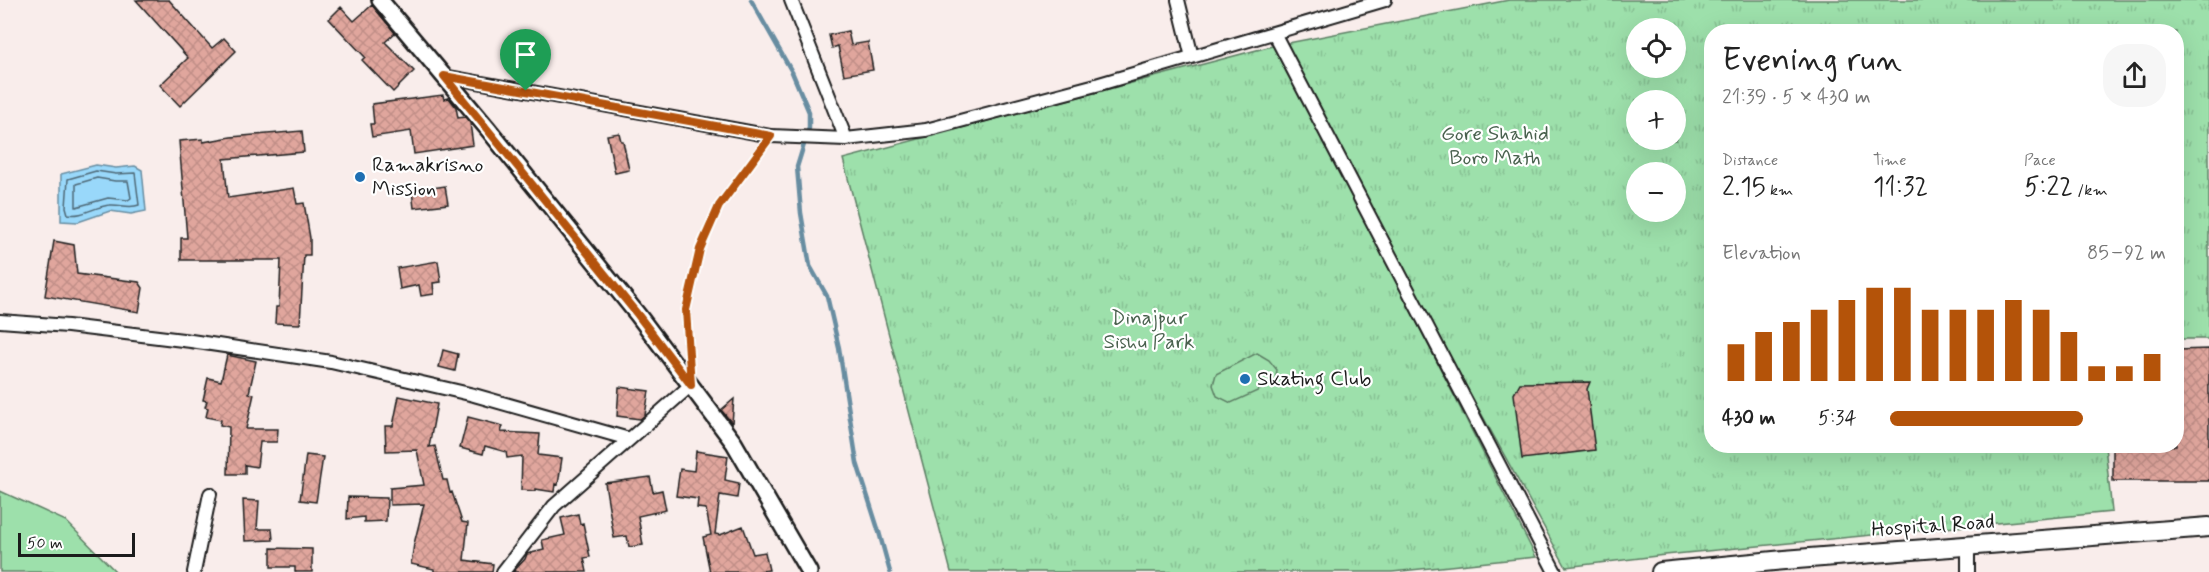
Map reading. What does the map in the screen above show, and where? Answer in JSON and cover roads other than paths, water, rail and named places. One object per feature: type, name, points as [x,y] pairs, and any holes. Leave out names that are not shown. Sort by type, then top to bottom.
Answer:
[{"type":"main road","name":"Hospital Road","points":[[1661,572],[1784,566],[1968,547],[2209,527]]},
{"type":"street","points":[[380,0],[638,315],[691,385],[734,443],[809,572]]},
{"type":"street","points":[[791,0],[846,140]]},
{"type":"street","points":[[1178,0],[1192,57]]},
{"type":"street","points":[[444,76],[771,136],[846,140],[926,130],[1096,85],[1385,0]]},
{"type":"street","points":[[1274,33],[1555,572]]},
{"type":"street","points":[[0,321],[191,340],[331,362],[474,395],[629,439]]},
{"type":"street","points":[[503,572],[554,506],[691,385]]},
{"type":"street","points":[[194,572],[210,494]]},
{"type":"street","points":[[1968,547],[1968,572]]},
{"type":"water","points":[[96,165],[116,168],[135,166],[142,170],[146,211],[131,214],[110,211],[78,222],[61,221],[61,174]]},
{"type":"waterway","points":[[751,0],[792,72],[809,112],[809,128],[797,167],[801,213],[810,266],[827,296],[839,348],[857,463],[890,572]]},
{"type":"place","name":"Ramakrisno Mission","points":[[360,177]]},
{"type":"place","name":"Skating Club","points":[[1245,379]]},
{"type":"park label","name":"Gore Shahid Boro Math","points":[[1495,146]]},
{"type":"park label","name":"Dinajpur Sishu Park","points":[[1149,330]]}]
